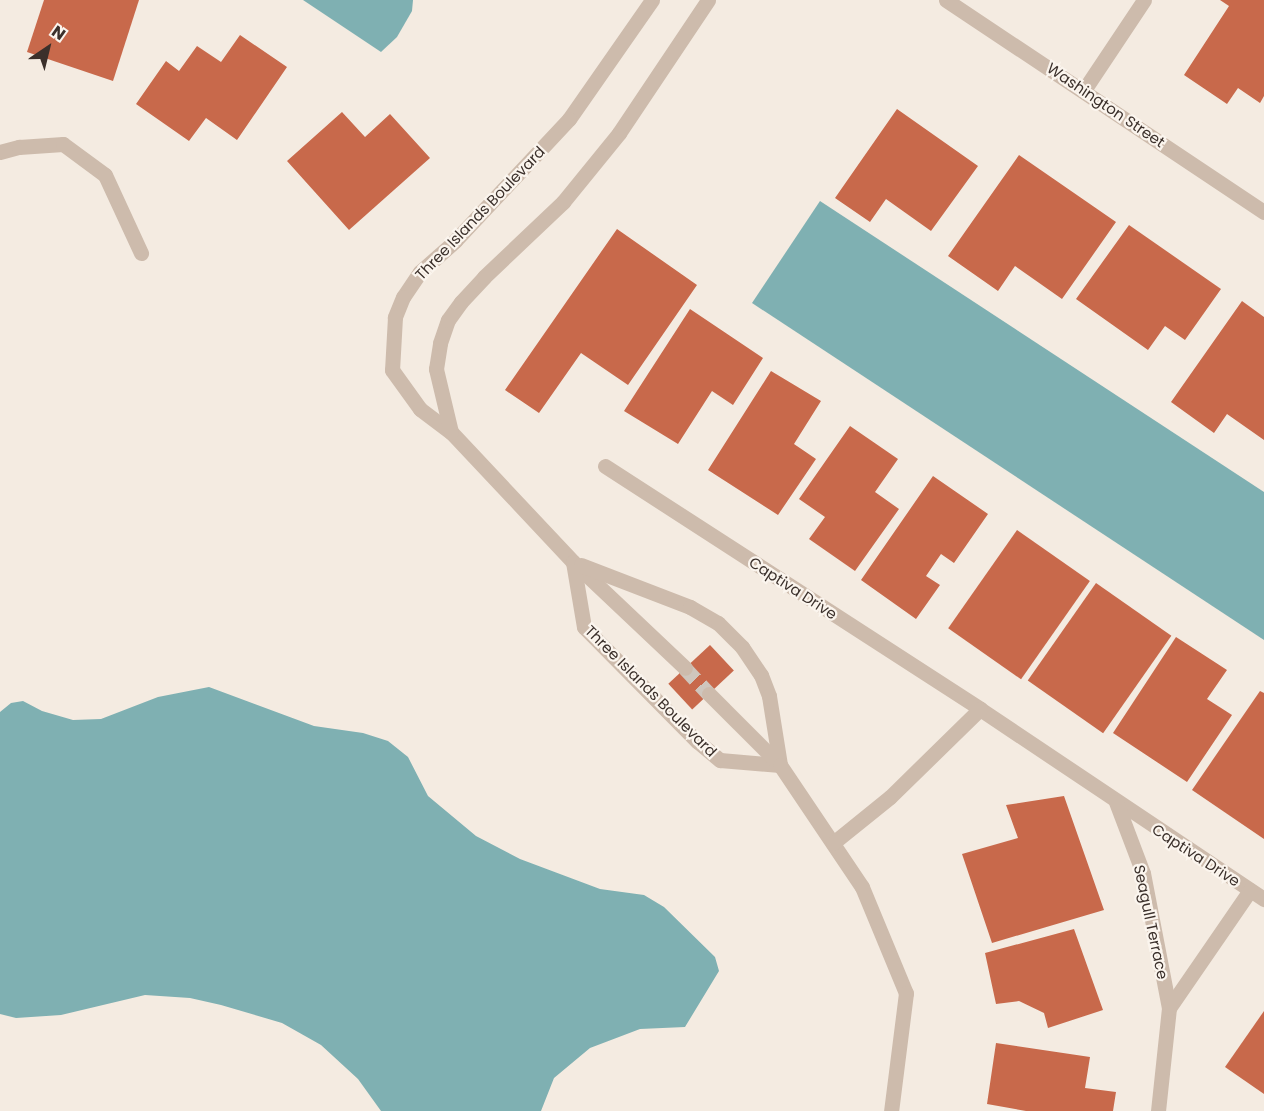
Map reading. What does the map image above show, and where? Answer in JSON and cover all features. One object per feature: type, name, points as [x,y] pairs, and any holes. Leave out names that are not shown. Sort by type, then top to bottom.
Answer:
[{"type":"street","name":"Three Islands Boulevard","points":[[652,0],[569,119],[454,241],[420,272],[403,297],[395,317],[392,370],[420,410],[451,432],[573,562],[685,668]]},
{"type":"street","points":[[451,432],[436,369],[440,343],[448,320],[461,302],[563,202],[591,168],[619,133],[708,0]]},
{"type":"street","name":"Washington Street","points":[[946,0],[1264,212]]},
{"type":"street","points":[[1084,90],[1144,0]]},
{"type":"street","points":[[0,152],[19,147],[63,144],[105,175],[141,253]]},
{"type":"street","name":"Captiva Drive","points":[[605,466],[980,709],[1264,899]]},
{"type":"street","name":"Three Islands Boulevard","points":[[573,562],[584,627],[697,741],[720,760],[780,765]]},
{"type":"street","points":[[573,562],[690,607],[718,623],[742,647],[761,675],[769,696],[780,765]]},
{"type":"street","points":[[709,694],[780,765],[862,887],[906,993],[891,1111]]},
{"type":"street","points":[[833,843],[890,797],[980,709]]},
{"type":"street","name":"Seagull Terrace","points":[[1116,802],[1143,873],[1169,1008],[1158,1111]]},
{"type":"street","name":"Seagull Terrace","points":[[1169,1008],[1250,890]]},
{"type":"water","points":[[303,0],[413,0],[412,11],[397,37],[381,52]]},
{"type":"water","points":[[820,201],[1264,492],[1264,640],[752,303]]},
{"type":"water","points":[[209,687],[314,726],[363,733],[388,741],[408,757],[428,796],[476,836],[520,859],[600,889],[644,895],[664,907],[715,957],[719,971],[685,1027],[640,1029],[590,1048],[554,1078],[541,1111],[381,1111],[358,1079],[321,1045],[282,1023],[221,1005],[190,998],[145,995],[61,1015],[16,1018],[0,1014],[0,712],[11,703],[23,701],[42,711],[73,720],[101,719],[158,697]]},
{"type":"building","points":[[44,0],[139,0],[113,81],[27,52]]},
{"type":"building","points":[[1220,0],[1264,0],[1264,96],[1260,103],[1238,88],[1227,104],[1184,75],[1229,6]]},
{"type":"building","points":[[240,35],[287,67],[237,140],[206,118],[189,141],[136,104],[166,61],[179,71],[197,46],[221,62]]},
{"type":"building","points":[[897,109],[978,166],[931,231],[886,199],[870,222],[835,198]]},
{"type":"building","points":[[342,112],[365,137],[390,114],[430,158],[349,230],[287,161]]},
{"type":"building","points":[[1019,155],[1116,222],[1062,299],[1015,266],[998,291],[948,256]]},
{"type":"building","points":[[1129,225],[1221,289],[1185,340],[1165,326],[1148,350],[1076,299]]},
{"type":"building","points":[[617,229],[697,285],[628,385],[581,353],[539,413],[505,390]]},
{"type":"building","points":[[1242,301],[1264,317],[1264,440],[1227,414],[1214,433],[1171,402]]},
{"type":"building","points":[[690,309],[763,358],[733,405],[712,391],[678,444],[624,411]]},
{"type":"building","points":[[771,371],[821,401],[794,444],[816,459],[778,515],[708,470]]},
{"type":"building","points":[[850,426],[898,459],[875,492],[899,509],[855,571],[809,539],[825,517],[799,499]]},
{"type":"building","points":[[933,476],[988,514],[954,563],[941,554],[926,576],[940,585],[916,619],[861,580]]},
{"type":"building","points":[[1017,530],[1090,581],[1021,679],[948,628]]},
{"type":"building","points":[[1096,583],[1171,636],[1103,733],[1028,680]]},
{"type":"building","points":[[1176,637],[1227,670],[1207,699],[1232,715],[1187,782],[1113,733]]},
{"type":"building","points":[[710,645],[734,671],[692,709],[668,684]]},
{"type":"building","points":[[1260,691],[1264,693],[1264,839],[1192,790]]},
{"type":"building","points":[[1064,796],[1104,910],[992,943],[962,854],[1018,838],[1006,805]]},
{"type":"building","points":[[1074,929],[1103,1010],[1048,1028],[1044,1013],[1019,1001],[996,1004],[985,953]]},
{"type":"building","points":[[1264,1011],[1264,1094],[1225,1067]]},
{"type":"building","points":[[996,1043],[1090,1057],[1085,1088],[1116,1092],[1113,1111],[1026,1111],[987,1104]]},
{"type":"tunnel","points":[[685,668],[709,694]]}]
